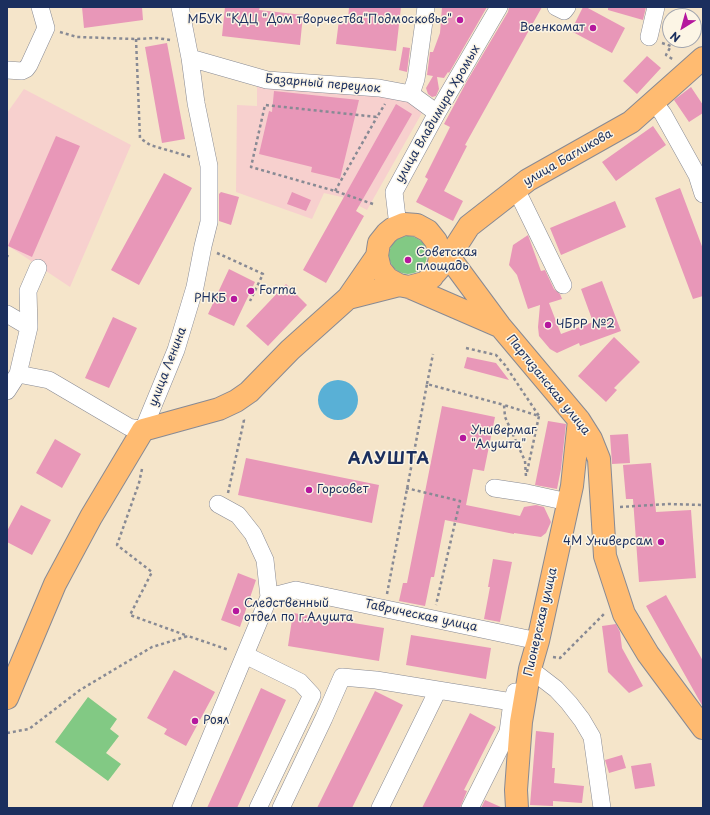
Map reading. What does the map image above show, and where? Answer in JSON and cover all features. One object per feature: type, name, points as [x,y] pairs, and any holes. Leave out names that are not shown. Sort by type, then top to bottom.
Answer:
[{"type":"main road","name":"улица Багликова","points":[[440,246],[451,232],[469,226],[528,180],[631,122],[692,67]]},
{"type":"main road","points":[[404,224],[423,227],[440,246],[500,326],[388,279],[380,269],[377,256],[379,243],[382,238],[398,226],[404,224]]},
{"type":"main road","points":[[348,298],[424,283],[435,273],[440,260],[440,246]]},
{"type":"main road","points":[[143,430],[219,409],[236,401],[249,392],[290,350],[348,298],[377,256]]},
{"type":"main road","name":"Партизанская улица","points":[[500,326],[579,420],[591,438],[599,459],[605,556],[624,614],[648,654],[703,728]]},
{"type":"main road","name":"Пионерская улица","points":[[528,677],[538,642],[572,486],[579,420]]},
{"type":"main road","name":"улица Ленина","points":[[7,698],[56,584],[91,517],[143,430]]},
{"type":"main road","points":[[517,808],[516,790],[521,722],[528,677]]},
{"type":"street","points":[[7,70],[22,71],[26,69],[46,28],[40,7]]},
{"type":"street","name":"улица Ленина","points":[[143,430],[176,350],[195,287],[209,222],[209,166],[196,103],[190,58],[180,7]]},
{"type":"street","points":[[426,7],[416,79],[411,94],[437,112]]},
{"type":"street","name":"улица Владимира Хромых","points":[[398,226],[394,192],[437,112],[499,7]]},
{"type":"street","points":[[556,7],[564,12],[566,7]]},
{"type":"street","points":[[649,37],[656,7]]},
{"type":"street","name":"Базарный переулок","points":[[190,58],[267,80],[379,88],[411,94]]},
{"type":"street","points":[[654,102],[663,114],[697,175],[703,194]]},
{"type":"street","points":[[516,189],[563,285]]},
{"type":"street","points":[[7,391],[18,374],[29,327],[28,291],[38,268]]},
{"type":"street","points":[[7,314],[29,327]]},
{"type":"street","points":[[18,374],[49,380],[129,427],[143,430]]},
{"type":"street","points":[[494,488],[528,493],[568,502]]},
{"type":"street","points":[[181,808],[269,597],[265,560],[253,534],[238,515],[221,506]]},
{"type":"street","name":"Таврическая улица","points":[[269,597],[296,590],[538,642]]},
{"type":"street","points":[[245,655],[300,682],[312,695],[258,808]]},
{"type":"street","points":[[281,808],[342,677],[376,680],[512,702]]},
{"type":"street","points":[[528,677],[556,689],[582,720],[592,737],[602,808]]},
{"type":"street","name":"Пионерская улица","points":[[470,808],[508,732],[512,702],[516,687],[528,677]]},
{"type":"street","points":[[380,808],[438,690]]},
{"type":"path","points":[[46,28],[77,37],[136,39],[156,38]]},
{"type":"path","points":[[649,37],[671,46],[666,55],[692,67]]},
{"type":"path","points":[[136,39],[140,138],[150,145],[180,154]]},
{"type":"path","points":[[335,191],[386,101]]},
{"type":"path","points":[[373,204],[335,191],[251,167],[266,105],[377,117]]},
{"type":"path","points":[[212,251],[263,274],[250,301]]},
{"type":"path","points":[[466,348],[496,355],[539,416],[526,476]]},
{"type":"path","points":[[384,609],[406,488],[433,354]]},
{"type":"path","points":[[427,384],[539,416]]},
{"type":"path","points":[[221,506],[244,420],[241,416],[236,401]]},
{"type":"path","points":[[504,405],[504,417],[525,461],[528,493]]},
{"type":"path","points":[[142,467],[140,483],[118,545],[152,572],[130,615],[245,655]]},
{"type":"path","points":[[406,488],[460,501],[432,619]]},
{"type":"path","points":[[620,507],[668,504],[703,505]]},
{"type":"path","points":[[560,658],[607,611]]},
{"type":"path","points":[[7,733],[29,729],[80,690],[152,647],[188,636]]},
{"type":"shaded area","points":[[257,84],[396,95],[423,111],[367,210],[342,197],[324,193],[312,219],[236,192],[237,105],[257,106]]},
{"type":"shaded area","points":[[24,89],[131,145],[70,287],[7,245],[7,113]]},
{"type":"green space","points":[[408,236],[418,239],[424,245],[427,255],[424,265],[418,271],[408,274],[398,271],[392,265],[389,255],[392,245],[398,239]]},
{"type":"green space","points":[[88,697],[117,719],[110,729],[119,736],[106,753],[121,764],[108,781],[55,742]]},
{"type":"water","points":[[342,380],[349,383],[355,389],[358,400],[357,408],[349,417],[342,420],[334,420],[327,417],[319,408],[318,396],[321,389],[330,381]]},
{"type":"building","points":[[82,7],[142,7],[143,20],[84,28]]},
{"type":"building","points":[[225,7],[260,7],[259,10],[303,15],[300,45],[222,36]]},
{"type":"building","points":[[349,7],[401,7],[396,51],[336,44],[339,20],[348,21]]},
{"type":"building","points":[[442,7],[487,7],[449,73],[448,72],[444,78],[437,77],[439,89],[436,96],[432,97],[428,94],[426,88],[433,76],[427,75],[430,52],[433,52],[440,33]]},
{"type":"building","points":[[509,7],[542,7],[465,145],[467,146],[444,191],[463,201],[453,221],[416,202],[428,179],[425,177],[450,127],[444,124],[467,81],[508,12]]},
{"type":"building","points":[[583,7],[586,7],[625,28],[612,53],[571,31]]},
{"type":"building","points":[[608,7],[646,7],[643,20],[608,10]]},
{"type":"building","points":[[167,43],[185,139],[162,143],[145,47]]},
{"type":"building","points":[[403,47],[410,48],[407,72],[399,70]]},
{"type":"building","points":[[647,56],[661,68],[637,94],[623,81]]},
{"type":"building","points":[[691,87],[703,105],[703,113],[689,122],[674,100]]},
{"type":"building","points":[[274,91],[359,100],[340,179],[311,172],[312,167],[259,154],[269,111],[272,112]]},
{"type":"building","points":[[396,104],[412,114],[356,211],[364,216],[326,283],[303,270]]},
{"type":"building","points":[[653,126],[666,145],[616,181],[602,162]]},
{"type":"building","points":[[56,136],[80,146],[32,257],[8,246]]},
{"type":"building","points":[[164,173],[192,188],[139,285],[111,270]]},
{"type":"building","points":[[680,188],[703,249],[703,296],[693,299],[655,198]]},
{"type":"building","points":[[221,192],[239,197],[231,225],[219,221],[219,194]]},
{"type":"building","points":[[292,192],[311,200],[306,211],[287,204]]},
{"type":"building","points":[[615,201],[626,227],[561,255],[550,228]]},
{"type":"building","points":[[528,235],[541,271],[545,270],[554,289],[560,294],[562,299],[549,303],[561,334],[593,322],[581,289],[602,281],[621,331],[580,346],[579,343],[557,353],[550,349],[539,336],[538,327],[540,305],[528,309],[517,275],[509,265],[513,245]]},
{"type":"building","points":[[229,269],[255,282],[234,326],[208,314]]},
{"type":"building","points":[[286,284],[307,305],[268,346],[246,326]]},
{"type":"building","points":[[113,317],[137,328],[109,388],[85,378]]},
{"type":"building","points":[[614,337],[640,362],[614,388],[617,390],[606,402],[578,376]]},
{"type":"building","points":[[467,357],[496,363],[509,380],[464,368]]},
{"type":"building","points":[[442,406],[495,417],[484,471],[473,469],[466,505],[520,516],[524,507],[536,505],[544,507],[551,522],[546,533],[541,537],[514,534],[445,520],[434,577],[431,577],[425,606],[399,601],[403,583],[407,583]]},
{"type":"building","points":[[548,421],[566,424],[561,469],[557,489],[535,485]]},
{"type":"building","points":[[628,434],[630,463],[612,464],[610,435]]},
{"type":"building","points":[[55,439],[81,454],[62,488],[36,473]]},
{"type":"building","name":"Горсовет","points":[[246,458],[379,485],[372,523],[238,495]]},
{"type":"building","points":[[651,463],[656,512],[691,510],[696,578],[639,582],[633,499],[626,499],[623,465]]},
{"type":"building","points":[[21,505],[51,520],[32,555],[7,542],[7,531]]},
{"type":"building","points":[[493,559],[512,562],[500,622],[484,619]]},
{"type":"building","points":[[238,573],[256,580],[240,627],[221,620]]},
{"type":"building","points":[[666,595],[703,661],[703,707],[646,606]]},
{"type":"building","points":[[293,613],[384,628],[379,661],[288,646]]},
{"type":"building","points":[[616,624],[620,632],[622,648],[643,686],[629,693],[608,672],[602,626]]},
{"type":"building","points":[[411,635],[491,648],[486,679],[406,665]]},
{"type":"building","points":[[174,670],[215,692],[186,746],[164,734],[167,729],[147,718]]},
{"type":"building","points":[[261,688],[286,700],[237,808],[207,808]]},
{"type":"building","points":[[375,691],[403,705],[352,808],[317,808]]},
{"type":"building","points":[[470,713],[496,727],[464,790],[467,791],[460,808],[422,808]]},
{"type":"building","points":[[536,731],[554,733],[552,768],[555,768],[554,783],[584,786],[582,803],[553,801],[553,806],[530,805]]},
{"type":"building","points":[[622,755],[626,768],[609,773],[605,760]]},
{"type":"building","points":[[651,763],[655,786],[635,789],[631,766]]},
{"type":"building","points":[[485,800],[503,808],[481,808]]},
{"type":"place","name":"МБУК \"КДЦ \"Дом творчества\"Подмосковье\"","points":[[460,20]]},
{"type":"place","name":"Военкомат","points":[[593,28]]},
{"type":"place","name":"Советская площадь","points":[[408,260]]},
{"type":"place","name":"Forma","points":[[251,291]]},
{"type":"place","name":"РНКБ","points":[[234,299]]},
{"type":"place","name":"ЧБРР №2","points":[[548,325]]},
{"type":"place","name":"Универмаг \"Алушта\"","points":[[463,438]]},
{"type":"place","name":"Горсовет","points":[[309,490]]},
{"type":"place","name":"4М Универсам","points":[[661,542]]},
{"type":"place","name":"Следственный отдел по г.Алушта","points":[[236,611]]},
{"type":"place","name":"Роял","points":[[195,721]]},
{"type":"district","name":"АЛУШТА","points":[[389,460]]}]
